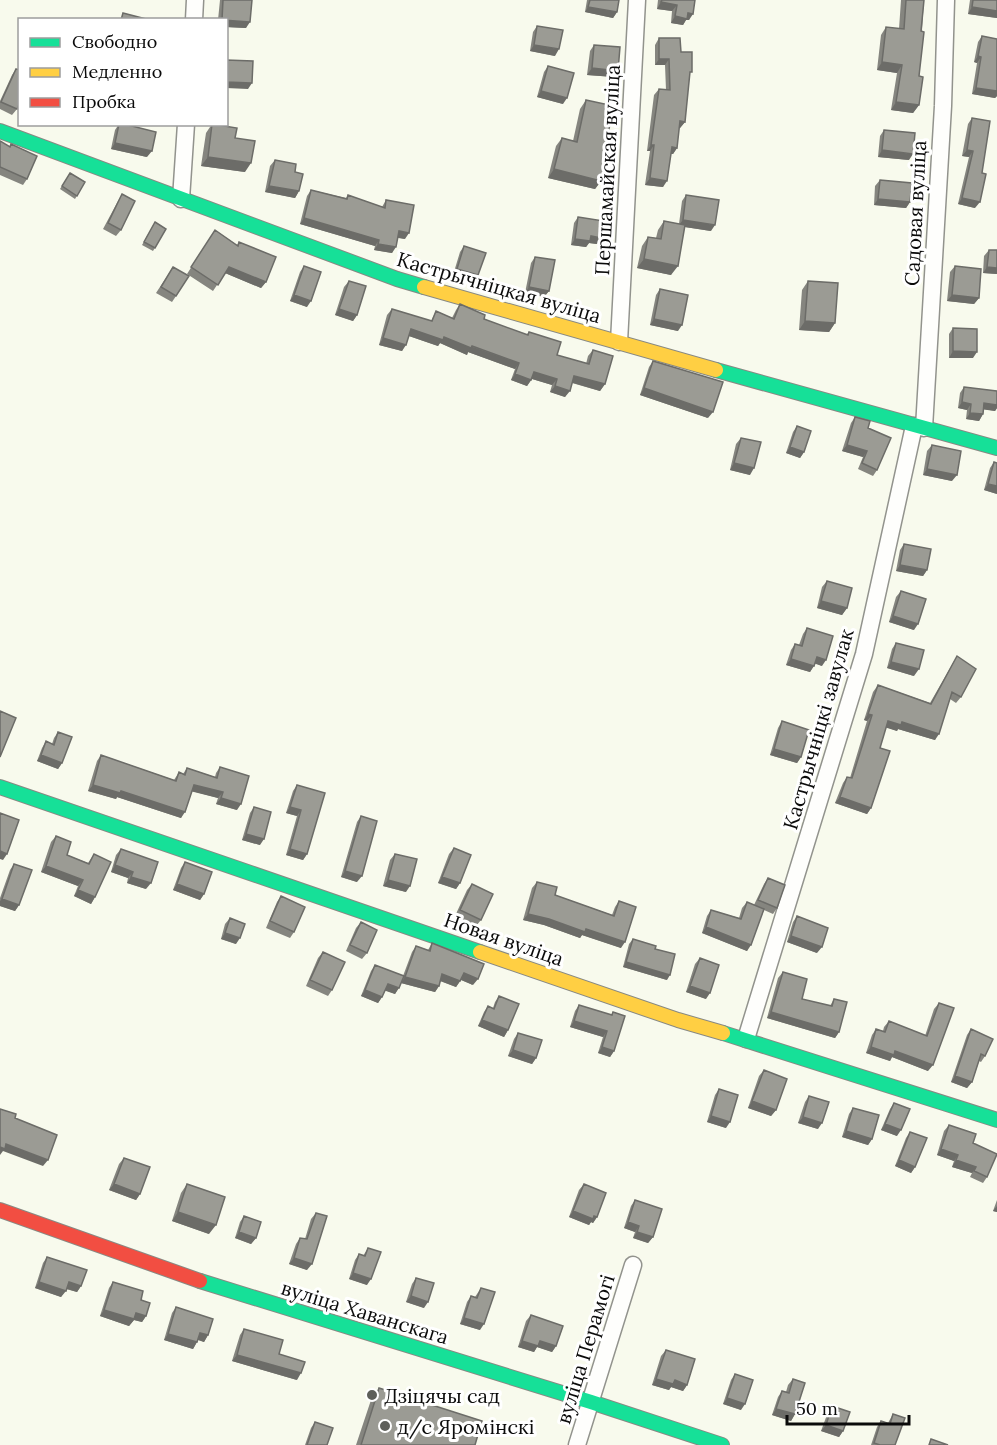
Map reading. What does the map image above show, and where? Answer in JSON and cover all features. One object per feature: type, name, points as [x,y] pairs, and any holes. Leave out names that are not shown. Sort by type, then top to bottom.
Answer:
[{"type":"street","points":[[194,18],[195,0]]},
{"type":"street","name":"Першамайская вуліца","points":[[619,342],[637,0]]},
{"type":"street","name":"Садовая вуліца","points":[[919,427],[943,106],[946,0]]},
{"type":"street","points":[[181,199],[186,126]]},
{"type":"street","name":"Кастрычніцкая вуліца","points":[[0,131],[397,279],[997,448]]},
{"type":"street","name":"Кастрычніцкі завулак","points":[[746,1039],[864,654],[919,427]]},
{"type":"street","name":"Новая вуліца","points":[[0,787],[678,1020],[746,1039],[997,1120]]},
{"type":"street","name":"вуліца Хаванскага","points":[[0,1210],[207,1284],[591,1402],[722,1445]]},
{"type":"street","name":"вуліца Перамогі","points":[[577,1445],[633,1265]]},
{"type":"building","points":[[223,0],[252,0],[250,22],[222,18]]},
{"type":"building","points":[[590,0],[619,0],[617,12],[588,7]]},
{"type":"building","points":[[662,0],[695,0],[693,14],[688,13],[687,19],[675,16],[677,5],[661,2]]},
{"type":"building","points":[[906,0],[924,0],[921,31],[924,32],[919,76],[923,77],[919,105],[896,102],[902,65],[882,62],[886,27],[904,29]]},
{"type":"building","points":[[973,0],[997,0],[997,11],[972,7]]},
{"type":"building","points":[[123,13],[142,18],[122,18]]},
{"type":"building","points":[[537,26],[563,30],[559,49],[534,45]]},
{"type":"building","points":[[982,36],[997,39],[997,91],[976,88]]},
{"type":"building","points":[[659,38],[680,38],[681,52],[692,52],[692,72],[690,72],[685,122],[680,121],[677,148],[672,147],[667,181],[650,178],[654,145],[651,145],[659,89],[670,90],[669,59],[659,59]]},
{"type":"building","points":[[594,45],[620,47],[618,71],[592,68]]},
{"type":"building","points":[[228,60],[253,61],[252,83],[228,82]]},
{"type":"building","points":[[548,66],[574,73],[567,98],[541,91]]},
{"type":"building","points":[[16,69],[18,70],[17,109],[1,102]]},
{"type":"building","points":[[586,100],[614,106],[607,138],[611,139],[601,181],[554,169],[562,138],[577,142]]},
{"type":"building","points":[[972,118],[990,121],[982,173],[986,174],[980,202],[962,198],[973,151],[967,150]]},
{"type":"building","points":[[119,126],[132,126],[156,132],[152,151],[115,143]]},
{"type":"building","points":[[212,126],[237,128],[235,138],[255,141],[251,163],[208,157]]},
{"type":"building","points":[[884,130],[915,133],[913,154],[882,150]]},
{"type":"building","points":[[0,141],[10,147],[11,144],[37,156],[27,179],[0,167]]},
{"type":"building","points":[[275,160],[296,164],[295,172],[303,174],[299,191],[269,186]]},
{"type":"building","points":[[70,173],[85,182],[77,196],[62,186]]},
{"type":"building","points":[[880,180],[912,183],[910,202],[878,199]]},
{"type":"building","points":[[311,190],[347,199],[348,195],[385,208],[386,200],[414,205],[409,233],[399,231],[396,247],[378,244],[379,240],[304,218]]},
{"type":"building","points":[[122,194],[135,201],[121,230],[108,223]]},
{"type":"building","points":[[686,195],[719,200],[715,225],[683,220]]},
{"type":"building","points":[[578,217],[604,221],[601,238],[591,236],[590,241],[575,239]]},
{"type":"building","points":[[664,221],[685,225],[678,266],[644,259],[648,237],[661,239]]},
{"type":"building","points":[[155,222],[166,229],[155,248],[144,242]]},
{"type":"building","points":[[215,230],[238,246],[239,242],[276,257],[266,282],[229,267],[218,285],[191,267]]},
{"type":"building","points":[[464,246],[486,253],[478,275],[457,269]]},
{"type":"building","points":[[989,250],[997,250],[997,268],[987,267]]},
{"type":"building","points":[[535,257],[555,260],[549,291],[529,287]]},
{"type":"building","points":[[304,266],[321,272],[311,301],[294,295]]},
{"type":"building","points":[[955,266],[981,269],[979,298],[952,295]]},
{"type":"building","points":[[173,267],[189,276],[176,296],[161,287]]},
{"type":"building","points":[[349,281],[366,286],[357,315],[339,309]]},
{"type":"building","points":[[808,281],[838,283],[835,323],[805,321]]},
{"type":"building","points":[[660,289],[688,295],[682,325],[654,319]]},
{"type":"building","points":[[460,304],[485,315],[484,319],[528,335],[529,332],[561,342],[557,355],[589,364],[593,350],[613,356],[605,384],[574,376],[570,391],[555,386],[557,379],[534,372],[531,380],[515,374],[519,363],[444,337],[443,340],[411,329],[406,345],[383,338],[392,309],[432,321],[436,311],[454,319]]},
{"type":"building","points":[[953,328],[977,329],[977,352],[953,351]]},
{"type":"building","points":[[653,361],[723,382],[713,412],[644,388]]},
{"type":"building","points":[[964,387],[997,391],[997,405],[984,403],[983,414],[970,413],[971,404],[962,402]]},
{"type":"building","points":[[855,417],[870,421],[868,428],[891,438],[877,470],[862,463],[867,451],[847,445]]},
{"type":"building","points":[[797,426],[811,431],[804,452],[790,447]]},
{"type":"building","points":[[741,438],[761,442],[754,468],[734,463]]},
{"type":"building","points":[[932,445],[961,451],[957,475],[927,469]]},
{"type":"building","points":[[994,462],[997,463],[997,486],[988,484]]},
{"type":"building","points":[[904,544],[931,549],[927,570],[900,565]]},
{"type":"building","points":[[827,581],[852,588],[847,608],[821,601]]},
{"type":"building","points":[[901,591],[926,599],[918,624],[893,616]]},
{"type":"building","points":[[807,628],[833,636],[826,660],[817,657],[814,666],[791,659],[795,644],[802,646]]},
{"type":"building","points":[[896,643],[924,650],[919,669],[891,662]]},
{"type":"building","points":[[957,656],[976,669],[961,697],[952,692],[939,734],[902,722],[901,725],[888,721],[880,748],[890,751],[871,808],[840,797],[847,777],[852,778],[872,715],[868,714],[878,685],[931,704]]},
{"type":"building","points":[[0,711],[16,718],[0,757]]},
{"type":"building","points":[[782,721],[809,730],[801,757],[774,749]]},
{"type":"building","points":[[58,732],[72,737],[62,763],[41,755],[46,741],[54,745]]},
{"type":"building","points":[[101,755],[176,781],[179,772],[185,775],[187,768],[217,778],[220,767],[249,776],[241,804],[221,798],[223,792],[194,785],[185,812],[121,791],[120,793],[93,785]]},
{"type":"building","points":[[297,785],[325,793],[307,854],[290,849],[301,810],[290,807]]},
{"type":"building","points":[[254,807],[271,812],[264,839],[246,834]]},
{"type":"building","points":[[0,813],[19,820],[7,854],[0,851]]},
{"type":"building","points":[[361,816],[377,821],[362,876],[345,871]]},
{"type":"building","points":[[56,836],[71,842],[67,855],[89,864],[94,854],[111,862],[95,897],[78,890],[83,880],[46,866]]},
{"type":"building","points":[[454,848],[471,855],[460,883],[442,877]]},
{"type":"building","points":[[121,849],[158,862],[151,883],[131,877],[133,872],[115,865]]},
{"type":"building","points":[[395,854],[417,859],[410,886],[388,880]]},
{"type":"building","points":[[185,862],[212,872],[204,894],[177,884]]},
{"type":"building","points":[[14,864],[32,870],[19,905],[2,899]]},
{"type":"building","points":[[768,878],[785,885],[777,908],[758,900]]},
{"type":"building","points":[[537,882],[557,887],[555,895],[614,916],[619,901],[636,907],[625,942],[528,914]]},
{"type":"building","points":[[472,884],[493,894],[481,920],[460,910]]},
{"type":"building","points":[[281,896],[305,907],[294,932],[270,921]]},
{"type":"building","points":[[747,902],[764,909],[751,945],[706,927],[711,910],[741,919]]},
{"type":"building","points":[[797,916],[828,928],[822,947],[791,936]]},
{"type":"building","points":[[230,918],[245,924],[240,938],[225,933]]},
{"type":"building","points":[[361,922],[377,930],[367,953],[350,945]]},
{"type":"building","points":[[633,939],[656,946],[655,949],[675,954],[670,975],[626,962]]},
{"type":"building","points":[[432,943],[484,964],[478,979],[464,973],[460,981],[442,974],[439,986],[405,977],[416,946],[430,951]]},
{"type":"building","points":[[323,952],[345,962],[332,990],[310,980]]},
{"type":"building","points":[[700,958],[719,965],[710,993],[690,986]]},
{"type":"building","points":[[375,965],[404,976],[399,988],[388,984],[382,997],[365,990]]},
{"type":"building","points":[[783,972],[807,979],[802,999],[832,1006],[834,999],[847,1002],[839,1032],[771,1012]]},
{"type":"building","points":[[499,996],[519,1004],[508,1030],[482,1020],[488,1006],[494,1009]]},
{"type":"building","points":[[939,1003],[954,1008],[933,1065],[895,1051],[894,1055],[871,1047],[876,1029],[885,1032],[889,1021],[927,1036]]},
{"type":"building","points":[[579,1005],[612,1015],[613,1012],[625,1016],[614,1051],[602,1047],[607,1031],[574,1021]]},
{"type":"building","points":[[971,1029],[993,1039],[985,1056],[981,1054],[972,1082],[955,1076]]},
{"type":"building","points":[[518,1033],[542,1040],[536,1058],[513,1050]]},
{"type":"building","points":[[764,1070],[787,1079],[776,1110],[752,1101]]},
{"type":"building","points":[[719,1089],[738,1095],[730,1122],[711,1116]]},
{"type":"building","points":[[809,1096],[829,1102],[822,1123],[803,1117]]},
{"type":"building","points":[[894,1103],[910,1109],[901,1130],[885,1124]]},
{"type":"building","points":[[853,1108],[879,1115],[872,1139],[846,1131]]},
{"type":"building","points":[[0,1109],[16,1114],[15,1118],[57,1135],[48,1160],[6,1144],[5,1149],[0,1147]]},
{"type":"building","points":[[949,1125],[976,1134],[973,1143],[997,1154],[987,1177],[974,1171],[976,1167],[956,1160],[958,1155],[941,1149]]},
{"type":"building","points":[[910,1132],[927,1138],[915,1167],[899,1160]]},
{"type":"building","points":[[124,1158],[150,1167],[140,1194],[114,1184]]},
{"type":"building","points":[[187,1184],[225,1197],[216,1225],[178,1212]]},
{"type":"building","points":[[584,1184],[606,1193],[597,1217],[594,1216],[593,1219],[573,1211]]},
{"type":"building","points":[[635,1200],[662,1209],[653,1237],[637,1232],[639,1226],[628,1222]]},
{"type":"building","points":[[316,1213],[327,1216],[312,1264],[294,1258],[300,1238],[307,1239]]},
{"type":"building","points":[[244,1216],[261,1222],[256,1238],[239,1232]]},
{"type":"building","points":[[368,1248],[381,1252],[371,1279],[353,1273],[359,1254],[365,1256]]},
{"type":"building","points":[[47,1257],[87,1270],[81,1286],[69,1282],[66,1291],[39,1282]]},
{"type":"building","points":[[416,1278],[434,1283],[428,1302],[411,1296]]},
{"type":"building","points":[[113,1282],[143,1291],[141,1300],[150,1303],[146,1316],[136,1313],[134,1319],[104,1310]]},
{"type":"building","points":[[481,1288],[495,1292],[484,1324],[464,1318],[471,1296],[477,1298]]},
{"type":"building","points":[[176,1307],[213,1319],[208,1335],[200,1333],[197,1342],[168,1334]]},
{"type":"building","points":[[531,1315],[563,1326],[556,1346],[540,1341],[538,1346],[522,1341]]},
{"type":"building","points":[[244,1329],[283,1340],[279,1354],[305,1362],[301,1373],[237,1355]]},
{"type":"building","points":[[666,1350],[695,1359],[687,1385],[675,1380],[673,1384],[656,1379]]},
{"type":"building","points":[[735,1374],[753,1380],[745,1404],[727,1398]]},
{"type":"building","points":[[793,1379],[805,1383],[795,1414],[776,1409],[782,1391],[789,1393]]},
{"type":"building","points":[[379,1388],[482,1421],[475,1445],[361,1445]]},
{"type":"building","points":[[832,1406],[850,1412],[843,1431],[826,1425]]},
{"type":"building","points":[[893,1414],[905,1418],[895,1445],[874,1443],[881,1421],[890,1424]]},
{"type":"building","points":[[315,1422],[333,1428],[327,1445],[307,1445]]},
{"type":"building","points":[[931,1439],[948,1445],[929,1445]]},
{"type":"traffic: fast","points":[[0,131],[397,279],[424,287]]},
{"type":"traffic: fast","points":[[716,370],[997,448]]},
{"type":"traffic: fast","points":[[0,787],[480,952]]},
{"type":"traffic: fast","points":[[723,1033],[997,1120]]},
{"type":"traffic: fast","points":[[200,1281],[722,1445]]},
{"type":"traffic: slow","points":[[424,287],[716,370]]},
{"type":"traffic: slow","points":[[480,952],[678,1020],[723,1033]]},
{"type":"traffic: jam","points":[[0,1210],[200,1281]]},
{"type":"place","name":"Дзіцячы сад","points":[[372,1395]]},
{"type":"place","name":"д/с Яромінскі","points":[[385,1426]]}]
